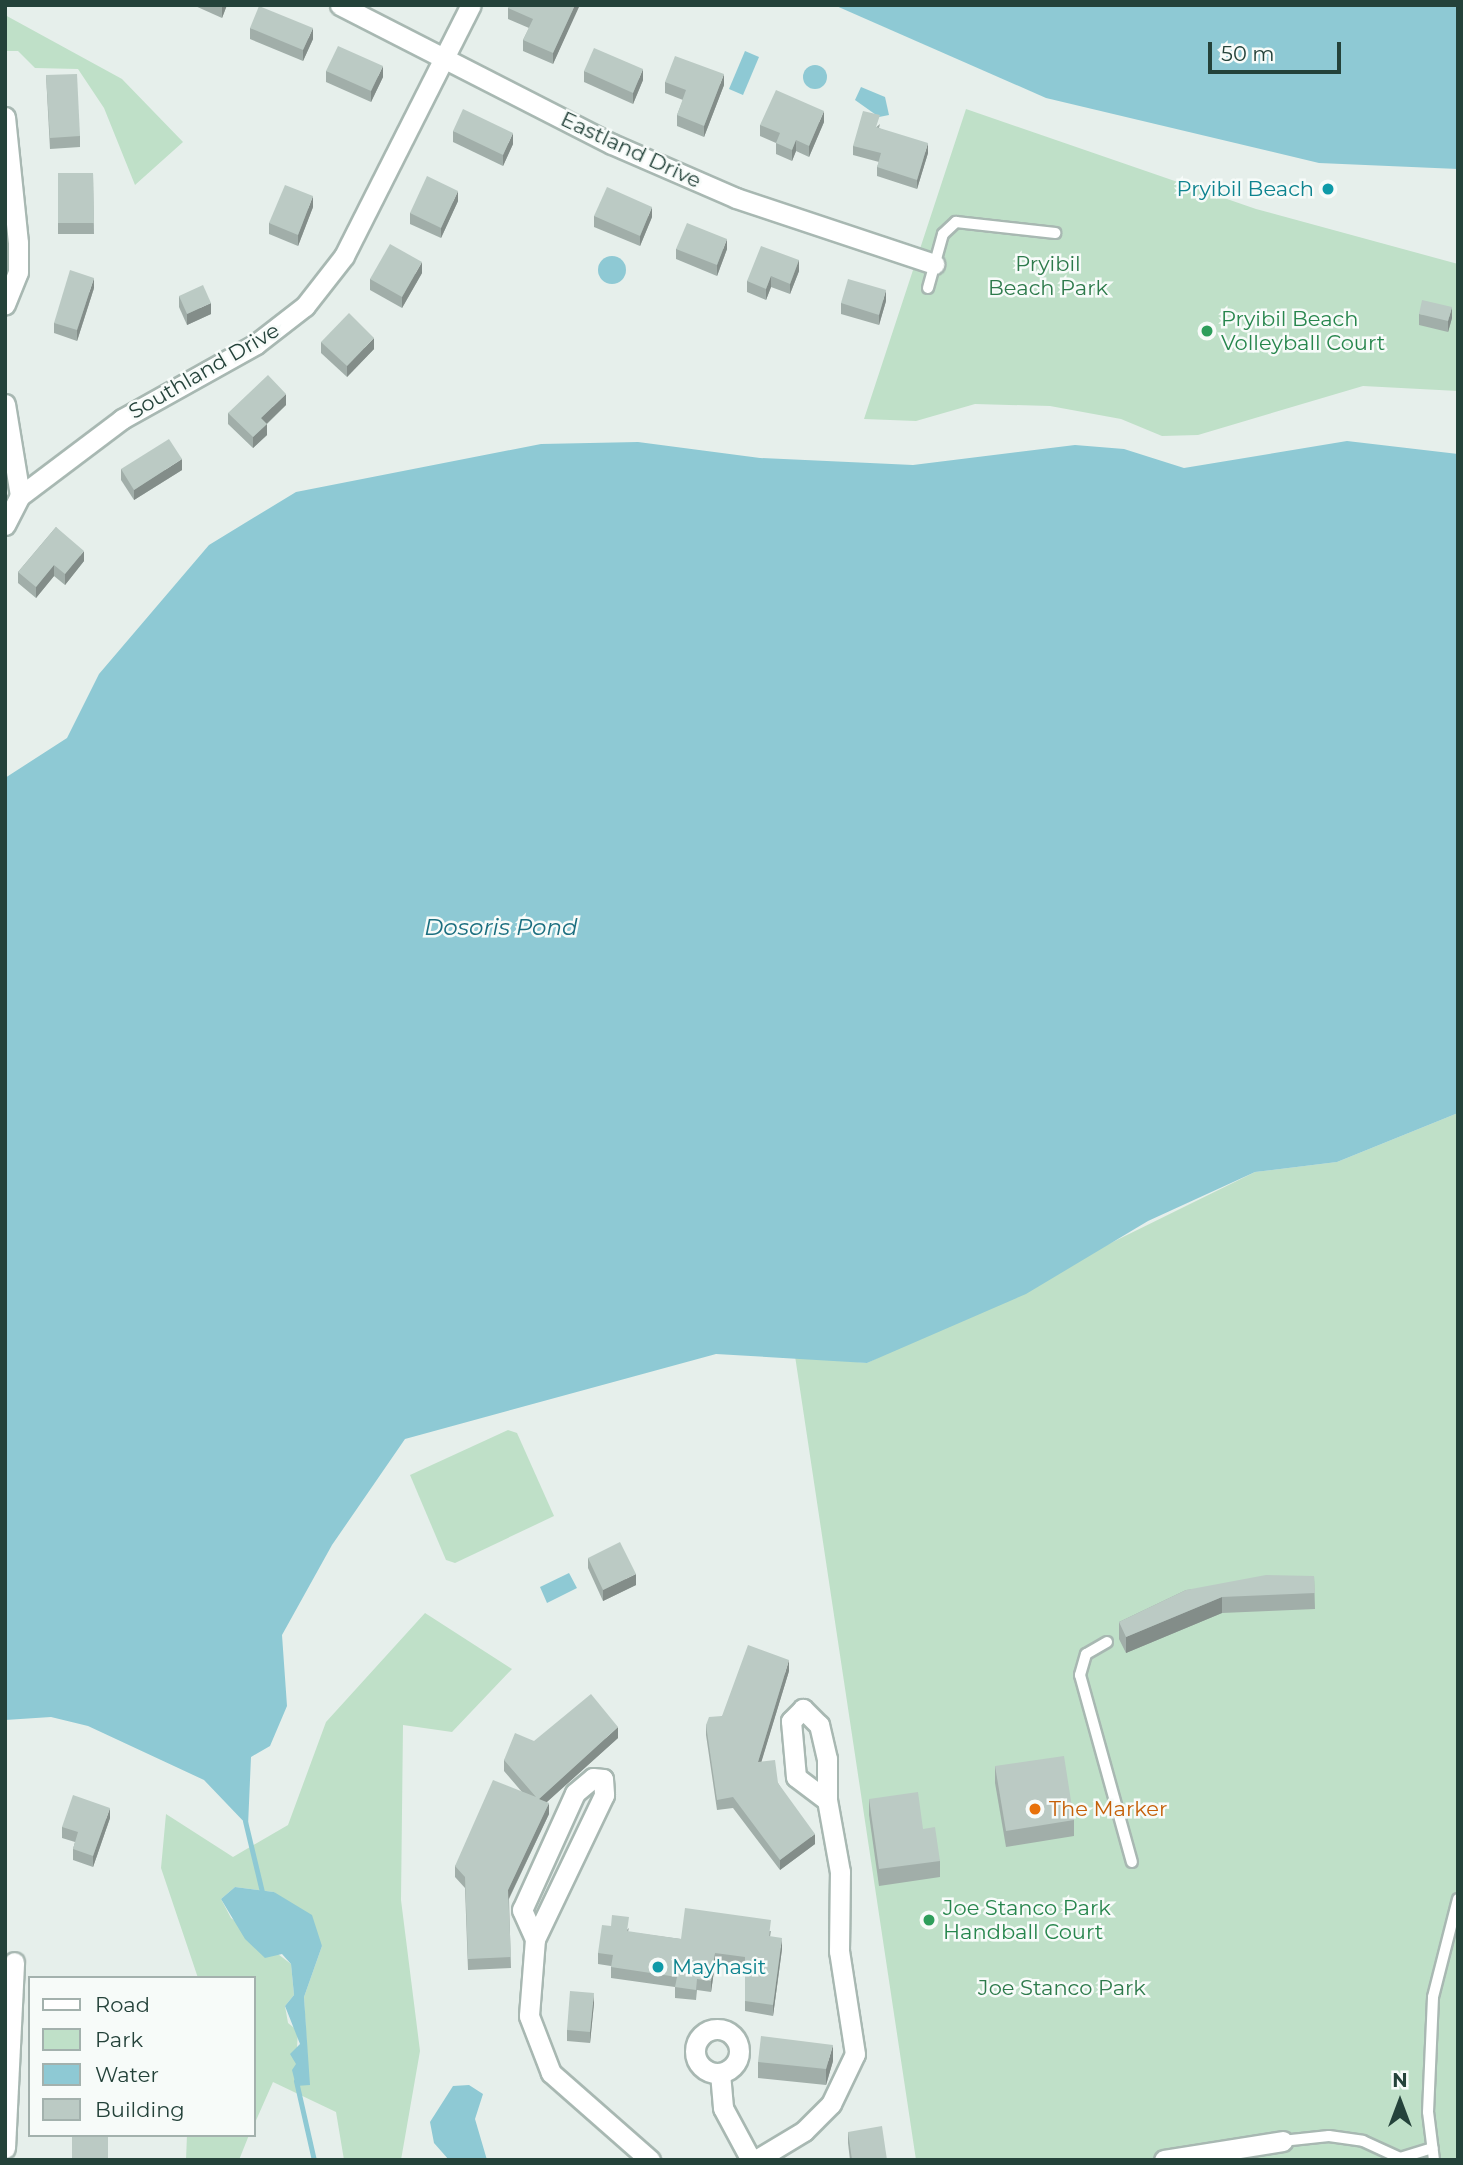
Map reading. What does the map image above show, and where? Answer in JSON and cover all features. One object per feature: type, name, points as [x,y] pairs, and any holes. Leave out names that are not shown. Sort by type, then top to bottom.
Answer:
[{"type":"street","name":"Eastland Drive","points":[[340,5],[445,59],[736,198],[934,264]]},
{"type":"street","name":"Southland Drive","points":[[5,524],[20,496],[122,419],[256,344],[305,306],[344,256],[471,5]]},
{"type":"street","points":[[5,117],[18,243],[18,272],[5,304]]},
{"type":"street","points":[[5,404],[20,496]]},
{"type":"street","points":[[535,1939],[522,1910],[575,1793],[593,1778],[603,1779],[604,1795],[535,1939],[529,2016],[537,2048],[578,2102],[650,2160]]},
{"type":"street","points":[[756,2160],[804,2131],[831,2104],[855,2054],[839,1951],[838,1839],[827,1800]]},
{"type":"street","points":[[5,2148],[8,2024],[14,1962]]},
{"type":"street","points":[[720,2073],[723,2108],[751,2160]]},
{"type":"street","points":[[1164,2160],[1282,2141]]},
{"type":"lane","points":[[928,288],[943,234],[961,221],[1055,233]]},
{"type":"lane","points":[[1107,1642],[1086,1654],[1080,1675],[1132,1863]]},
{"type":"lane","points":[[1434,2160],[1433,1997],[1458,1899]]},
{"type":"lane","points":[[1282,2141],[1340,2138],[1400,2158],[1433,2148]]},
{"type":"green space","points":[[5,15],[122,79],[183,142],[135,185],[104,108],[78,69],[35,68],[18,51],[5,51]]},
{"type":"green space","name":"Pryibil Beach Park","points":[[966,109],[1256,209],[1458,264],[1458,391],[1363,386],[1198,435],[1162,436],[1121,419],[1050,406],[975,404],[916,421],[864,419]]},
{"type":"green space","name":"Joe Stanco Park","points":[[1458,1113],[1458,2160],[916,2160],[795,1356],[867,1363],[1255,1172],[1337,1162]]},
{"type":"green space","points":[[508,1430],[517,1433],[554,1516],[455,1563],[446,1560],[410,1475]]},
{"type":"green space","points":[[425,1613],[512,1669],[452,1732],[403,1725],[401,1900],[420,2051],[401,2160],[344,2160],[336,2112],[273,2082],[256,2120],[256,1976],[197,1976],[161,1868],[166,1814],[233,1857],[288,1825],[326,1722]],"holes":[[[235,1887],[274,1892],[322,1946],[304,1997],[309,2085],[296,2064],[298,2031],[288,2023],[285,2006],[294,1995],[291,1964],[231,1918],[221,1899]]]},
{"type":"green space","points":[[187,2137],[248,2137],[239,2160],[186,2160]]},
{"type":"water","points":[[834,5],[1458,5],[1458,169],[1319,163],[1046,98]]},
{"type":"water","points":[[745,51],[759,57],[743,95],[729,89]]},
{"type":"water","points":[[815,65],[823,69],[827,77],[823,85],[815,89],[807,85],[803,77],[807,69]]},
{"type":"water","points":[[861,87],[885,97],[889,115],[879,117],[855,100]]},
{"type":"water","points":[[612,256],[622,260],[626,270],[622,280],[612,284],[602,280],[598,270],[602,260]]},
{"type":"water","name":"Dosoris Pond","points":[[1347,441],[1458,454],[1458,1113],[1337,1162],[1255,1172],[1148,1221],[1026,1294],[867,1363],[716,1354],[405,1439],[332,1545],[282,1635],[287,1706],[270,1746],[251,1757],[248,1826],[204,1780],[88,1726],[51,1717],[5,1720],[5,778],[67,738],[99,674],[209,545],[296,492],[541,444],[638,442],[760,458],[913,465],[1075,445],[1124,449],[1184,468]]},
{"type":"water","points":[[569,1573],[577,1588],[547,1603],[540,1587]]},
{"type":"water","points":[[235,1887],[274,1892],[312,1915],[322,1946],[304,1997],[310,2085],[296,2086],[292,2070],[296,2064],[290,2054],[300,2044],[285,2006],[294,1995],[291,1964],[282,1954],[265,1958],[245,1939],[221,1899]]},
{"type":"water","points":[[469,2085],[483,2094],[475,2119],[487,2160],[449,2160],[434,2143],[430,2122],[453,2086]]},
{"type":"building","points":[[509,5],[575,5],[553,53],[523,40],[533,19],[508,8]]},
{"type":"building","points":[[259,6],[313,28],[303,50],[250,28]]},
{"type":"building","points":[[338,46],[383,66],[371,91],[326,71]]},
{"type":"building","points":[[594,48],[643,69],[633,93],[584,71]]},
{"type":"building","points":[[675,56],[724,74],[704,126],[677,115],[686,90],[665,82]]},
{"type":"building","points":[[77,74],[80,136],[50,138],[46,75]]},
{"type":"building","points":[[776,90],[824,111],[809,146],[796,140],[792,150],[776,143],[780,133],[760,125]]},
{"type":"building","points":[[463,109],[513,133],[503,155],[453,131]]},
{"type":"building","points":[[863,111],[880,115],[876,127],[928,143],[917,180],[877,167],[881,153],[853,146]]},
{"type":"building","points":[[58,173],[93,173],[94,223],[58,223]]},
{"type":"building","points":[[427,176],[458,191],[441,228],[410,213]]},
{"type":"building","points":[[285,185],[313,196],[298,235],[269,223]]},
{"type":"building","points":[[607,187],[652,207],[640,236],[594,216]]},
{"type":"building","points":[[687,223],[727,239],[717,265],[676,249]]},
{"type":"building","points":[[390,244],[422,262],[402,297],[370,279]]},
{"type":"building","points":[[761,246],[799,260],[790,284],[771,276],[766,289],[747,281]]},
{"type":"building","points":[[70,270],[94,278],[77,330],[54,323]]},
{"type":"building","points":[[848,279],[886,290],[879,315],[841,303]]},
{"type":"building","points":[[203,285],[211,303],[187,314],[179,296]]},
{"type":"building","points":[[1422,300],[1452,307],[1448,321],[1419,314]]},
{"type":"building","points":[[349,313],[374,338],[347,366],[321,342]]},
{"type":"building","points":[[268,375],[286,394],[261,418],[267,424],[253,437],[228,413]]},
{"type":"building","points":[[169,439],[182,459],[134,490],[121,469]]},
{"type":"building","points":[[56,527],[84,551],[65,574],[54,565],[36,587],[18,572]]},
{"type":"building","points":[[620,1542],[636,1574],[603,1590],[588,1558]]},
{"type":"building","points":[[1266,1575],[1314,1576],[1315,1593],[1222,1597],[1126,1637],[1119,1622],[1186,1590]]},
{"type":"building","points":[[748,1645],[789,1660],[758,1762],[775,1760],[778,1783],[815,1834],[780,1860],[733,1797],[717,1800],[706,1725],[709,1717],[722,1716]]},
{"type":"building","points":[[591,1694],[618,1727],[539,1799],[549,1803],[508,1890],[511,1957],[468,1959],[465,1877],[455,1866],[493,1780],[536,1797],[504,1760],[515,1733],[534,1741]]},
{"type":"building","name":"The Marker","points":[[1064,1756],[1074,1820],[1006,1831],[995,1766]]},
{"type":"building","points":[[918,1792],[923,1829],[935,1827],[940,1861],[879,1869],[869,1799]]},
{"type":"building","points":[[73,1795],[110,1808],[93,1856],[73,1849],[78,1832],[62,1827]]},
{"type":"building","name":"Mayhasit","points":[[685,1908],[771,1920],[769,1936],[782,1938],[773,2005],[745,2001],[745,1957],[715,1953],[711,1981],[697,1979],[696,1990],[675,1987],[677,1977],[611,1967],[613,1955],[598,1953],[602,1925],[611,1926],[612,1915],[629,1917],[627,1931],[681,1939]]},
{"type":"building","points":[[570,1991],[594,1993],[590,2032],[567,2030]]},
{"type":"building","points":[[761,2036],[833,2045],[826,2069],[758,2062]]},
{"type":"building","points":[[882,2126],[887,2160],[852,2160],[848,2132]]},
{"type":"building","points":[[72,2137],[108,2137],[108,2160],[72,2160]]},
{"type":"waterway","points":[[245,1821],[263,1896]]},
{"type":"waterway","points":[[296,2081],[314,2160]]},
{"type":"place","name":"Pryibil Beach","points":[[1328,189]]},
{"type":"place","name":"Pryibil Beach Volleyball Court","points":[[1207,331]]},
{"type":"place","name":"The Marker","points":[[1035,1809]]},
{"type":"place","name":"Joe Stanco Park Handball Court","points":[[929,1920]]},
{"type":"place","name":"Mayhasit","points":[[658,1967]]}]
